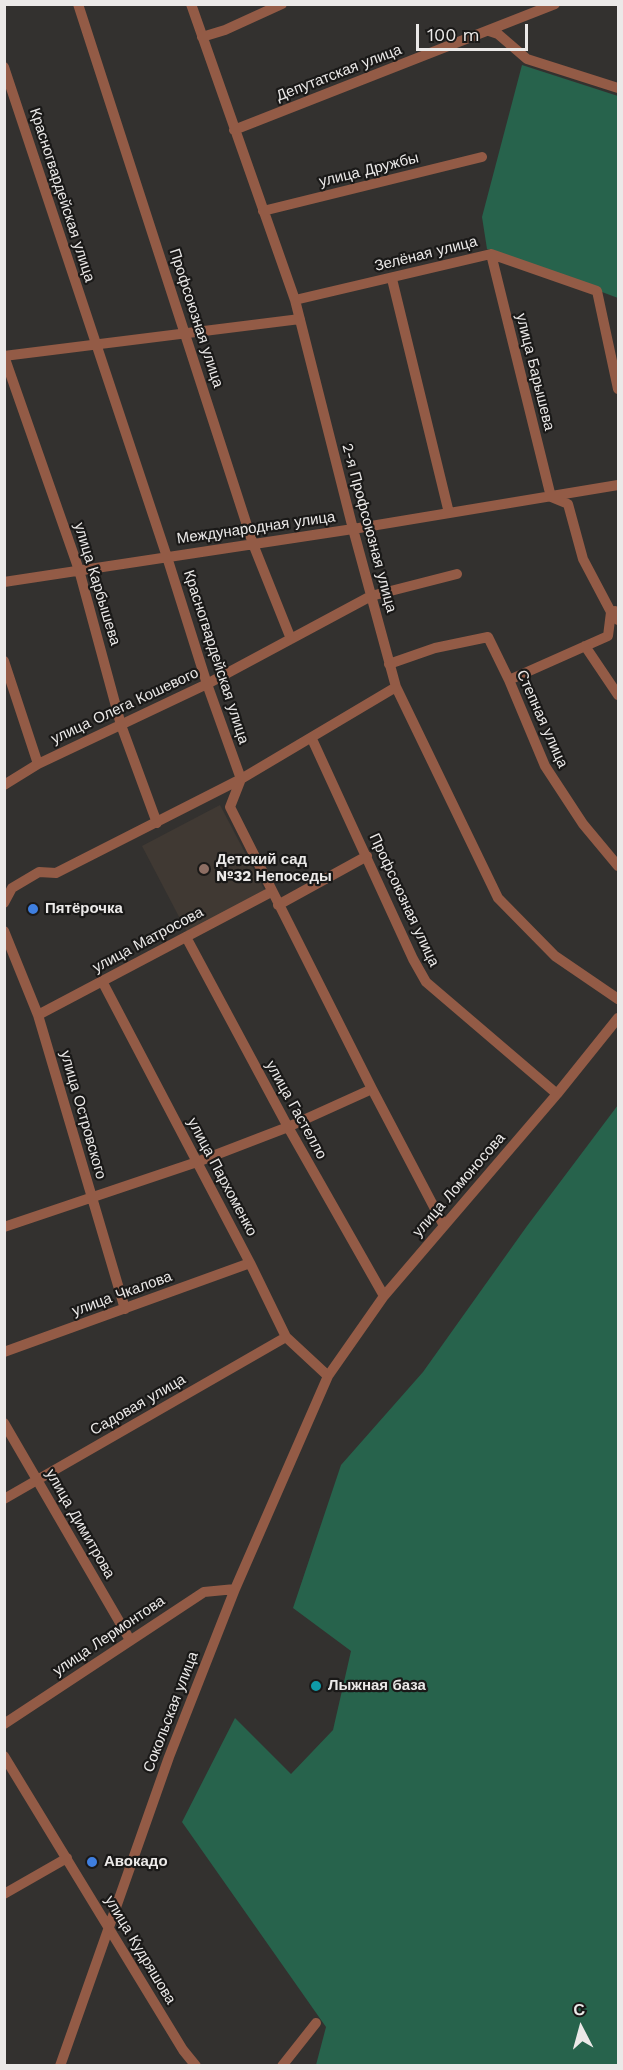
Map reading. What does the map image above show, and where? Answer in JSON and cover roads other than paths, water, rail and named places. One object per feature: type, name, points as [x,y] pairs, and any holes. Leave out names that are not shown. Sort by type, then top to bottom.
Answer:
[{"type":"street","name":"Профсоюзная улица","points":[[78,4],[253,544],[291,639]]},
{"type":"street","name":"2-я Профсоюзная улица","points":[[190,4],[295,300],[396,687],[498,898],[555,956],[618,999]]},
{"type":"street","points":[[202,37],[225,30],[282,4]]},
{"type":"street","name":"Депутатская улица","points":[[234,130],[555,4]]},
{"type":"street","points":[[489,31],[498,34],[527,59],[618,88]]},
{"type":"street","name":"Красногвардейская улица","points":[[4,67],[207,684],[241,780]]},
{"type":"street","name":"улица Дружбы","points":[[263,211],[482,157]]},
{"type":"street","name":"Зелёная улица","points":[[295,300],[491,254],[597,291],[618,389]]},
{"type":"street","name":"улица Барышева","points":[[491,254],[551,497]]},
{"type":"street","points":[[392,279],[449,513]]},
{"type":"street","points":[[4,356],[300,319]]},
{"type":"street","name":"улица Карбышева","points":[[4,356],[80,570],[121,725],[157,823]]},
{"type":"street","name":"Международная улица","points":[[4,582],[353,529],[618,485]]},
{"type":"street","points":[[508,680],[608,636],[616,614],[583,559],[568,504],[551,497]]},
{"type":"street","name":"улица Олега Кошевого","points":[[4,785],[38,764],[207,684],[371,596],[457,574]]},
{"type":"street","name":"Степная улица","points":[[389,664],[435,648],[488,637],[544,766],[583,824],[618,866]]},
{"type":"street","points":[[585,646],[618,695]]},
{"type":"street","points":[[4,661],[38,764]]},
{"type":"street","points":[[4,903],[12,888],[39,872],[56,873],[241,780],[396,687]]},
{"type":"street","name":"Профсоюзная улица","points":[[312,739],[412,959],[426,982],[557,1094]]},
{"type":"street","points":[[241,780],[230,807],[271,892],[444,1227]]},
{"type":"street","points":[[278,905],[367,856]]},
{"type":"street","name":"улица Матросова","points":[[38,1015],[271,892]]},
{"type":"street","name":"улица Островского","points":[[4,932],[38,1015],[125,1309]]},
{"type":"street","name":"улица Гастелло","points":[[186,937],[288,1127],[384,1296]]},
{"type":"street","name":"улица Пархоменко","points":[[102,981],[250,1263],[286,1337],[328,1377]]},
{"type":"street","name":"улица Ломоносова","points":[[328,1377],[384,1296],[557,1094],[618,1018]]},
{"type":"street","points":[[4,1227],[197,1162],[288,1127],[372,1089]]},
{"type":"street","name":"улица Чкалова","points":[[4,1352],[250,1263]]},
{"type":"street","name":"Садовая улица","points":[[4,1500],[286,1337]]},
{"type":"street","name":"Сокольская улица","points":[[60,2066],[169,1757],[235,1589],[328,1377]]},
{"type":"street","name":"улица Димитрова","points":[[4,1423],[130,1640]]},
{"type":"street","name":"улица Лермонтова","points":[[4,1724],[204,1592],[235,1589]]},
{"type":"street","name":"улица Кудряшова","points":[[4,1756],[183,2050],[196,2066]]},
{"type":"street","points":[[4,1894],[67,1858]]},
{"type":"street","points":[[282,2066],[316,2023]]},
{"type":"place","name":"Детский сад №32 Непоседы","points":[[204,869]]},
{"type":"place","name":"Пятёрочка","points":[[33,909]]},
{"type":"place","name":"Лыжная база","points":[[316,1686]]},
{"type":"place","name":"Авокадо","points":[[92,1862]]}]
